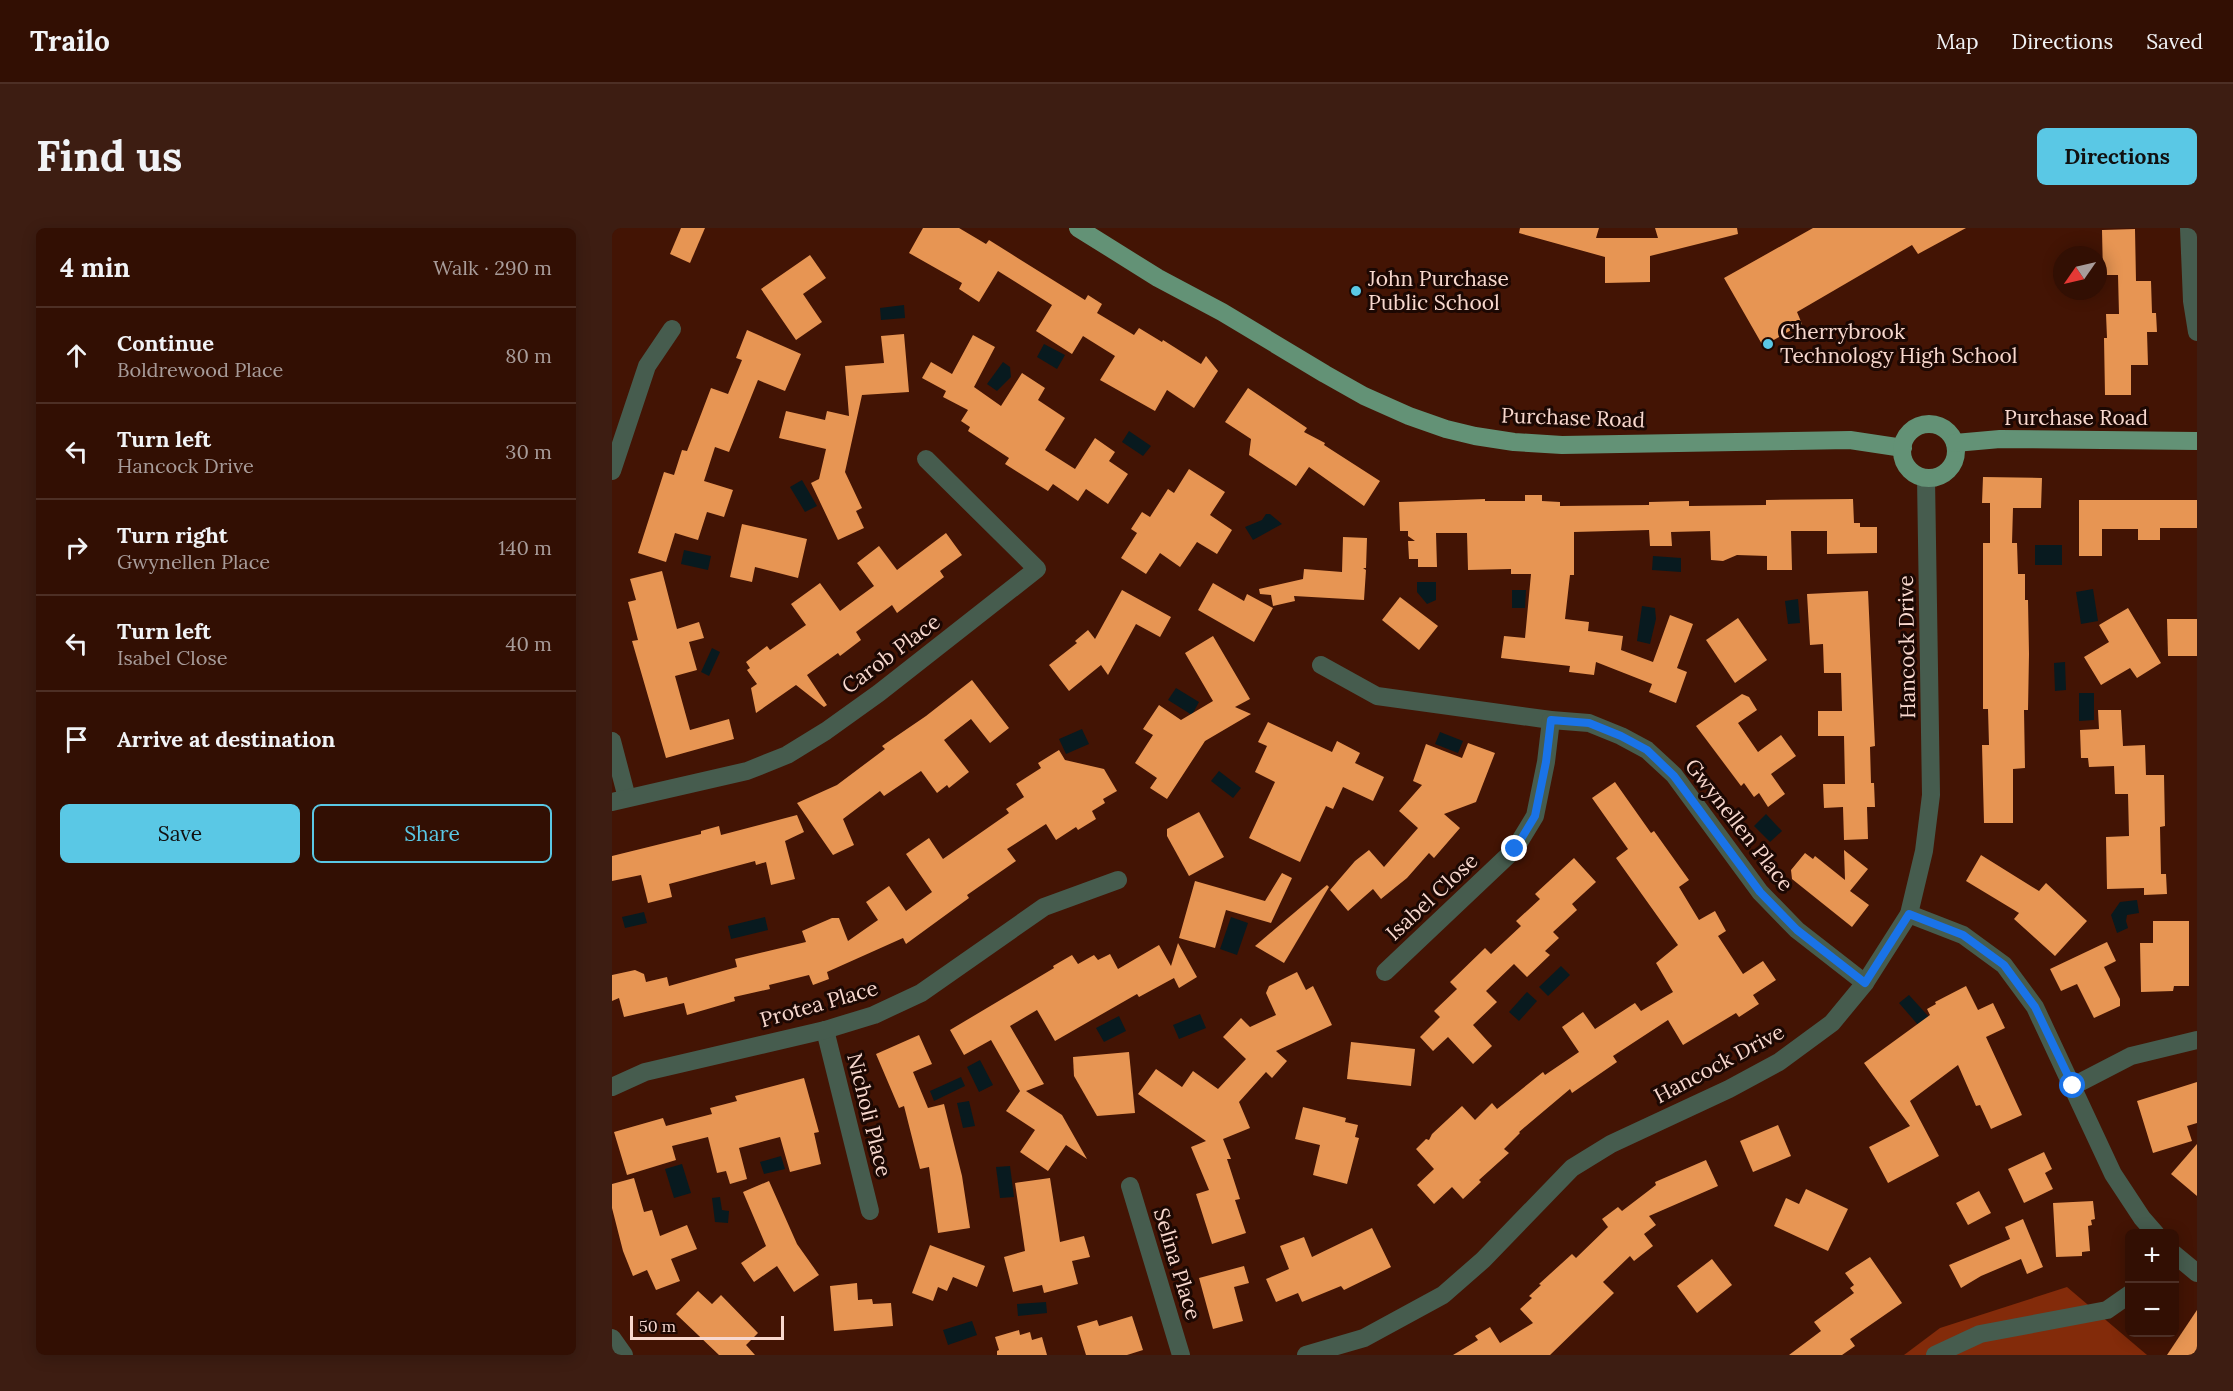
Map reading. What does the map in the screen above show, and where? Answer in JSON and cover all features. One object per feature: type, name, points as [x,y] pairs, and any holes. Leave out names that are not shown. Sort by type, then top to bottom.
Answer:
[{"type":"main road","name":"Purchase Road","points":[[1078,228],[1158,278],[1222,312],[1364,396],[1446,429],[1514,442],[1562,445],[1850,440],[1903,448]]},
{"type":"main road","points":[[1928,424],[1937,425],[1945,429],[1955,443],[1954,461],[1943,475],[1926,478],[1910,470],[1905,463],[1903,448],[1906,437],[1912,430],[1928,424]]},
{"type":"main road","name":"Purchase Road","points":[[1955,443],[2000,439],[2197,441]]},
{"type":"street","points":[[2189,228],[2192,301],[2197,332]]},
{"type":"street","points":[[612,471],[647,366],[672,329]]},
{"type":"street","name":"Carob Place","points":[[620,800],[747,771],[787,754],[826,731],[879,693],[1038,569],[926,459]]},
{"type":"street","name":"Hancock Drive","points":[[1306,1355],[1364,1338],[1443,1295],[1483,1260],[1572,1168],[1611,1144],[1729,1089],[1779,1062],[1832,1023],[1865,983],[1909,914],[1923,850],[1931,795],[1926,478]]},
{"type":"street","name":"Gwynellen Place","points":[[1321,665],[1377,696],[1551,720],[1589,723],[1647,750],[1674,776],[1760,892],[1797,930],[1865,983]]},
{"type":"street","name":"Isabel Close","points":[[1385,972],[1515,849],[1535,816],[1546,762],[1551,720]]},
{"type":"street","points":[[612,741],[620,800]]},
{"type":"street","name":"Protea Place","points":[[612,1087],[645,1072],[825,1030],[874,1015],[921,993],[1044,906],[1118,880]]},
{"type":"street","points":[[1909,914],[1963,935],[2004,965],[2035,1007],[2113,1174],[2142,1218],[2152,1229]]},
{"type":"street","name":"Nicholi Place","points":[[825,1030],[870,1211]]},
{"type":"street","points":[[2073,1086],[2131,1056],[2197,1040]]},
{"type":"street","name":"Selina Place","points":[[1130,1186],[1180,1355]]},
{"type":"street","points":[[2179,1257],[2197,1273]]},
{"type":"street","points":[[1935,1355],[1980,1334],[2107,1310],[2125,1297]]},
{"type":"street","points":[[612,1338],[624,1355]]},
{"type":"shaded area","points":[[904,305],[905,318],[881,320],[880,308]]},
{"type":"shaded area","points":[[1044,344],[1065,355],[1057,369],[1037,357]]},
{"type":"shaded area","points":[[1003,362],[1010,367],[1011,377],[997,391],[987,384]]},
{"type":"shaded area","points":[[1129,431],[1151,446],[1143,456],[1122,442]]},
{"type":"shaded area","points":[[802,480],[817,506],[805,512],[790,487]]},
{"type":"shaded area","points":[[1266,514],[1270,514],[1282,524],[1253,540],[1245,527],[1262,520]]},
{"type":"shaded area","points":[[2035,545],[2062,545],[2062,565],[2035,565]]},
{"type":"shaded area","points":[[684,550],[711,556],[708,570],[681,564]]},
{"type":"shaded area","points":[[1653,556],[1681,558],[1681,572],[1652,570]]},
{"type":"shaded area","points":[[1417,582],[1436,582],[1436,600],[1427,604],[1417,592]]},
{"type":"shaded area","points":[[2093,589],[2098,621],[2081,624],[2076,592]]},
{"type":"shaded area","points":[[1512,590],[1526,590],[1525,608],[1512,608]]},
{"type":"shaded area","points":[[1798,599],[1800,623],[1788,624],[1785,601]]},
{"type":"shaded area","points":[[1642,606],[1655,608],[1656,619],[1650,644],[1637,641]]},
{"type":"shaded area","points":[[712,648],[720,652],[709,676],[701,672]]},
{"type":"shaded area","points":[[2065,662],[2066,690],[2055,691],[2054,663]]},
{"type":"shaded area","points":[[1176,688],[1199,702],[1192,715],[1168,700]]},
{"type":"shaded area","points":[[2079,693],[2094,693],[2094,720],[2079,721]]},
{"type":"shaded area","points":[[1082,729],[1089,744],[1066,754],[1059,739]]},
{"type":"shaded area","points":[[1440,732],[1463,741],[1458,753],[1435,744]]},
{"type":"shaded area","points":[[1219,771],[1241,788],[1233,798],[1211,781]]},
{"type":"shaded area","points":[[1766,814],[1782,831],[1770,842],[1754,826]]},
{"type":"shaded area","points":[[2137,900],[2139,913],[2127,915],[2128,928],[2117,933],[2111,915],[2120,902]]},
{"type":"shaded area","points":[[644,912],[647,923],[625,928],[622,917]]},
{"type":"shaded area","points":[[765,917],[768,930],[731,939],[728,926]]},
{"type":"shaded area","points":[[1231,917],[1248,923],[1237,955],[1220,949]]},
{"type":"shaded area","points":[[1561,966],[1570,975],[1548,996],[1539,987]]},
{"type":"shaded area","points":[[1527,992],[1537,1001],[1519,1021],[1509,1012]]},
{"type":"shaded area","points":[[1909,995],[1929,1017],[1919,1026],[1899,1003]]},
{"type":"shaded area","points":[[1200,1014],[1206,1028],[1179,1039],[1173,1025]]},
{"type":"shaded area","points":[[1119,1016],[1126,1031],[1104,1042],[1096,1028]]},
{"type":"shaded area","points":[[980,1060],[993,1085],[979,1092],[967,1067]]},
{"type":"shaded area","points":[[961,1077],[965,1086],[934,1101],[930,1091]]},
{"type":"shaded area","points":[[969,1101],[975,1126],[963,1128],[957,1103]]},
{"type":"shaded area","points":[[781,1156],[785,1169],[764,1174],[760,1162]]},
{"type":"shaded area","points":[[682,1164],[691,1193],[674,1198],[665,1169]]},
{"type":"shaded area","points":[[1010,1166],[1014,1197],[1000,1198],[996,1167]]},
{"type":"shaded area","points":[[720,1197],[722,1210],[729,1211],[728,1223],[715,1222],[712,1198]]},
{"type":"shaded area","points":[[2067,1287],[2147,1355],[1904,1355],[1940,1328]]},
{"type":"shaded area","points":[[1046,1302],[1047,1313],[1018,1316],[1017,1304]]},
{"type":"shaded area","points":[[972,1321],[977,1335],[948,1345],[943,1330]]},
{"type":"building","points":[[681,228],[705,228],[690,263],[670,254]]},
{"type":"building","points":[[923,228],[959,228],[986,244],[989,240],[1085,300],[1088,295],[1102,304],[1097,313],[1134,335],[1139,328],[1201,364],[1206,356],[1218,371],[1194,408],[1167,390],[1155,411],[1100,380],[1115,356],[1083,336],[1072,354],[1036,331],[1052,305],[998,271],[979,302],[959,289],[962,283],[909,253]]},
{"type":"building","points":[[1520,228],[1599,228],[1596,238],[1658,238],[1655,228],[1737,228],[1738,234],[1650,256],[1650,282],[1605,283],[1605,257],[1519,233]]},
{"type":"building","points":[[1813,228],[1966,228],[1918,254],[1912,245],[1797,312],[1802,324],[1763,346],[1724,278]]},
{"type":"building","points":[[2135,229],[2136,281],[2151,281],[2152,313],[2156,313],[2157,332],[2147,332],[2148,365],[2131,365],[2131,395],[2105,395],[2106,314],[2119,314],[2118,275],[2107,275],[2107,246],[2102,246],[2102,230]]},
{"type":"building","points":[[810,255],[826,278],[803,294],[822,322],[796,340],[761,289]]},
{"type":"building","points":[[747,330],[801,354],[785,391],[758,380],[729,452],[715,447],[704,481],[733,490],[724,517],[707,512],[698,540],[675,533],[666,562],[638,553],[664,472],[674,475],[682,450],[687,451],[711,388],[728,394],[742,360],[736,358]]},
{"type":"building","points":[[904,334],[909,392],[862,395],[845,472],[862,508],[856,511],[864,528],[838,540],[811,483],[819,479],[826,449],[779,438],[786,411],[825,420],[827,411],[849,416],[845,366],[884,363],[881,336]]},
{"type":"building","points":[[973,335],[995,347],[974,387],[1001,406],[1022,373],[1045,388],[1038,400],[1065,418],[1045,450],[1075,469],[1095,438],[1115,452],[1109,461],[1128,474],[1108,504],[1086,489],[1078,501],[1053,484],[1048,491],[1005,464],[1009,458],[968,431],[970,427],[961,421],[968,410],[943,397],[946,391],[922,378],[931,362],[952,374]]},
{"type":"building","points":[[1248,388],[1307,428],[1304,432],[1325,443],[1324,445],[1380,481],[1364,506],[1309,467],[1296,486],[1249,455],[1251,439],[1225,422]]},
{"type":"building","points":[[1189,469],[1225,492],[1210,515],[1232,530],[1217,554],[1197,542],[1180,567],[1160,553],[1146,574],[1121,558],[1137,533],[1131,529],[1142,512],[1150,517],[1168,489],[1174,493]]},
{"type":"building","points":[[1983,477],[2042,478],[2041,508],[2013,508],[2012,543],[2017,543],[2018,574],[2025,574],[2025,600],[2028,600],[2029,654],[2028,710],[2024,710],[2025,768],[2013,769],[2013,823],[1984,823],[1982,745],[1989,745],[1988,709],[1983,709],[1983,543],[1990,543],[1990,503],[1982,503]]},
{"type":"building","points":[[1525,495],[1542,495],[1542,501],[1560,502],[1560,506],[1649,505],[1649,502],[1689,501],[1689,506],[1766,505],[1766,500],[1853,499],[1854,523],[1860,523],[1860,527],[1877,527],[1877,553],[1827,554],[1827,531],[1791,531],[1792,570],[1767,570],[1767,556],[1737,555],[1723,561],[1711,560],[1710,531],[1671,532],[1672,546],[1650,546],[1649,530],[1574,532],[1574,575],[1570,575],[1565,619],[1589,622],[1588,631],[1623,636],[1621,650],[1653,662],[1670,615],[1693,624],[1677,668],[1687,672],[1676,703],[1649,692],[1652,684],[1596,662],[1594,675],[1569,672],[1570,666],[1501,658],[1504,636],[1525,638],[1531,574],[1511,574],[1511,569],[1468,570],[1467,533],[1436,533],[1437,567],[1418,567],[1418,559],[1409,559],[1408,541],[1415,541],[1408,536],[1408,531],[1400,531],[1399,502],[1485,499],[1485,501],[1525,501]]},
{"type":"building","points":[[2079,500],[2197,500],[2197,528],[2160,528],[2160,540],[2138,540],[2138,529],[2102,529],[2102,556],[2079,556]]},
{"type":"building","points":[[742,524],[807,539],[798,578],[755,567],[752,582],[730,577]]},
{"type":"building","points":[[946,533],[962,555],[940,571],[944,577],[897,613],[892,605],[856,632],[861,640],[840,656],[838,653],[807,675],[827,705],[824,707],[796,685],[756,713],[751,688],[757,684],[747,670],[750,668],[746,662],[767,646],[770,650],[806,625],[791,604],[820,583],[840,611],[874,586],[857,563],[879,546],[897,570]]},
{"type":"building","points":[[1343,537],[1367,538],[1366,568],[1363,568],[1366,570],[1364,600],[1294,596],[1295,601],[1273,606],[1271,595],[1260,594],[1259,589],[1303,579],[1304,569],[1342,572]]},
{"type":"building","points":[[662,571],[677,629],[699,622],[704,638],[689,642],[697,670],[675,676],[690,730],[729,719],[734,739],[666,758],[632,641],[638,640],[628,602],[636,600],[630,579]]},
{"type":"building","points":[[1213,583],[1244,601],[1247,594],[1273,608],[1254,642],[1198,610]]},
{"type":"building","points":[[1122,590],[1171,617],[1160,637],[1136,624],[1108,675],[1101,665],[1069,691],[1049,665],[1077,643],[1075,641],[1088,630],[1095,639]]},
{"type":"building","points":[[1868,591],[1875,746],[1870,747],[1871,783],[1874,783],[1875,807],[1867,807],[1868,839],[1844,840],[1843,807],[1824,808],[1823,784],[1845,784],[1844,736],[1818,736],[1818,711],[1842,711],[1841,673],[1824,673],[1823,644],[1810,645],[1807,594]]},
{"type":"building","points":[[1400,597],[1438,626],[1419,650],[1382,620]]},
{"type":"building","points":[[2128,608],[2161,663],[2137,678],[2130,668],[2101,685],[2084,657],[2109,642],[2099,625]]},
{"type":"building","points":[[1738,618],[1767,660],[1735,683],[1706,640]]},
{"type":"building","points":[[2167,619],[2197,619],[2197,656],[2168,656]]},
{"type":"building","points":[[1213,636],[1250,699],[1235,707],[1251,714],[1205,741],[1167,799],[1150,788],[1157,778],[1135,763],[1153,735],[1143,729],[1159,705],[1181,720],[1213,701],[1185,653]]},
{"type":"building","points":[[972,680],[1009,728],[990,743],[971,719],[944,740],[969,772],[949,788],[947,785],[937,793],[921,771],[884,796],[880,791],[843,819],[854,845],[833,855],[797,803],[837,785],[885,749],[882,746],[926,716]]},
{"type":"building","points":[[1742,694],[1749,697],[1757,710],[1738,723],[1758,752],[1781,735],[1796,756],[1771,774],[1785,794],[1768,807],[1759,793],[1754,797],[1744,783],[1741,786],[1696,726]]},
{"type":"building","points":[[2098,710],[2121,710],[2123,746],[2145,745],[2146,775],[2164,775],[2165,826],[2160,827],[2161,874],[2166,874],[2167,894],[2144,895],[2144,888],[2107,889],[2106,837],[2129,836],[2128,794],[2115,794],[2114,766],[2089,767],[2088,758],[2081,758],[2080,730],[2099,729]]},
{"type":"building","points":[[1268,722],[1332,752],[1337,741],[1360,753],[1355,763],[1384,777],[1373,801],[1343,787],[1333,809],[1326,806],[1300,862],[1249,838],[1275,782],[1255,772],[1267,746],[1258,742]]},
{"type":"building","points":[[1468,743],[1495,753],[1476,802],[1444,814],[1460,828],[1434,858],[1429,853],[1407,878],[1381,899],[1373,889],[1348,911],[1330,890],[1355,861],[1369,850],[1384,867],[1418,828],[1399,811],[1422,785],[1413,781],[1426,744],[1462,758]]},
{"type":"building","points":[[1059,750],[1065,760],[1104,769],[1117,791],[1103,799],[1105,803],[1092,811],[1096,819],[1078,830],[1076,827],[1056,840],[1046,824],[1007,849],[1016,861],[967,895],[969,898],[906,944],[903,938],[827,972],[829,979],[813,985],[809,975],[769,985],[770,989],[734,997],[735,1001],[687,1015],[684,1003],[624,1017],[619,998],[612,1001],[612,975],[635,970],[644,974],[646,982],[667,977],[669,986],[737,967],[735,959],[806,942],[802,931],[832,918],[839,918],[848,941],[878,920],[866,902],[889,886],[906,911],[932,892],[906,854],[929,838],[943,859],[1009,813],[1006,809],[1024,797],[1016,784],[1041,768],[1038,763]]},
{"type":"building","points":[[1615,782],[1651,833],[1654,831],[1689,880],[1679,887],[1699,920],[1715,911],[1726,931],[1718,936],[1743,974],[1763,961],[1776,980],[1753,995],[1759,1004],[1739,1017],[1736,1013],[1683,1045],[1668,1020],[1613,1056],[1617,1062],[1572,1093],[1570,1089],[1519,1132],[1504,1149],[1509,1153],[1479,1180],[1481,1182],[1463,1199],[1452,1187],[1434,1204],[1417,1185],[1434,1169],[1416,1149],[1426,1139],[1429,1140],[1432,1134],[1462,1106],[1475,1120],[1492,1103],[1497,1109],[1543,1072],[1545,1075],[1579,1052],[1562,1027],[1583,1012],[1595,1029],[1635,1003],[1641,1011],[1673,992],[1656,963],[1678,945],[1616,858],[1628,849],[1592,798]]},
{"type":"building","points":[[1199,812],[1224,857],[1189,876],[1167,836],[1167,829]]},
{"type":"building","points":[[797,815],[804,832],[785,841],[795,879],[771,885],[766,862],[756,865],[755,861],[669,884],[672,897],[648,903],[641,875],[612,881],[612,856],[701,834],[701,831],[719,826],[721,835]]},
{"type":"building","points":[[1844,850],[1868,869],[1850,891],[1869,905],[1852,927],[1792,879],[1791,870],[1805,853],[1813,859],[1815,856],[1845,880]]},
{"type":"building","points":[[1981,855],[2039,891],[2046,883],[2087,921],[2055,956],[2014,919],[2019,913],[1966,881]]},
{"type":"building","points":[[1574,858],[1596,882],[1572,904],[1577,910],[1553,932],[1559,938],[1545,951],[1550,955],[1527,977],[1514,964],[1486,991],[1497,1002],[1473,1025],[1492,1046],[1473,1064],[1448,1037],[1433,1051],[1420,1037],[1440,1017],[1434,1011],[1457,989],[1450,982],[1485,948],[1491,954],[1521,926],[1516,921],[1540,899],[1535,894]]},
{"type":"building","points":[[1282,873],[1292,878],[1271,923],[1226,910],[1215,948],[1179,938],[1195,881],[1265,901]]},
{"type":"building","points":[[1327,885],[1329,887],[1284,963],[1255,946]]},
{"type":"building","points":[[2153,921],[2189,921],[2189,986],[2174,986],[2173,991],[2141,992],[2140,943],[2153,943]]},
{"type":"building","points":[[2107,942],[2116,961],[2104,967],[2120,999],[2120,1006],[2094,1018],[2077,984],[2061,991],[2050,969]]},
{"type":"building","points":[[1178,943],[1197,977],[1179,988],[1174,978],[1139,997],[1137,994],[1055,1041],[1037,1010],[1010,1026],[1044,1084],[1026,1091],[1062,1115],[1087,1159],[1066,1145],[1048,1171],[1020,1152],[1035,1130],[1006,1111],[1020,1091],[991,1040],[964,1055],[950,1030],[1072,955],[1078,964],[1094,955],[1098,960],[1110,954],[1118,969],[1159,945],[1171,966]]},
{"type":"building","points":[[1297,972],[1306,990],[1313,986],[1332,1025],[1276,1051],[1287,1061],[1272,1078],[1266,1072],[1239,1102],[1250,1128],[1223,1139],[1231,1159],[1227,1159],[1240,1199],[1235,1200],[1246,1233],[1212,1244],[1196,1194],[1209,1190],[1191,1147],[1206,1141],[1138,1094],[1156,1069],[1182,1087],[1193,1071],[1218,1089],[1246,1059],[1223,1037],[1241,1018],[1250,1027],[1276,1015],[1266,993],[1269,986]]},
{"type":"building","points":[[1966,986],[1978,1010],[1993,1003],[2005,1028],[1986,1037],[2022,1115],[1991,1129],[1980,1105],[1976,1106],[1958,1065],[1910,1101],[1939,1156],[1888,1183],[1869,1147],[1910,1126],[1864,1063],[1930,1015],[1927,1009],[1936,1004],[1935,1002]]},
{"type":"building","points":[[919,1035],[932,1064],[913,1072],[928,1108],[944,1104],[962,1176],[970,1228],[938,1233],[929,1167],[920,1169],[904,1106],[899,1108],[876,1054]]},
{"type":"building","points":[[1351,1042],[1415,1049],[1411,1086],[1347,1079]]},
{"type":"building","points":[[1129,1052],[1135,1113],[1097,1116],[1074,1076],[1073,1057]]},
{"type":"building","points":[[804,1078],[819,1132],[814,1133],[821,1164],[790,1172],[780,1137],[739,1148],[747,1179],[730,1184],[726,1171],[717,1173],[708,1137],[672,1146],[676,1160],[627,1175],[614,1132],[663,1118],[666,1126],[712,1114],[710,1108],[737,1101],[735,1096]]},
{"type":"building","points":[[2197,1082],[2197,1123],[2187,1126],[2192,1141],[2153,1153],[2137,1101]]},
{"type":"building","points":[[1303,1107],[1346,1118],[1345,1122],[1358,1125],[1355,1137],[1359,1138],[1347,1184],[1313,1175],[1320,1145],[1295,1139]]},
{"type":"building","points":[[1778,1125],[1791,1156],[1753,1172],[1740,1141]]},
{"type":"building","points":[[2197,1144],[2197,1196],[2171,1174]]},
{"type":"building","points":[[2044,1152],[2052,1169],[2045,1173],[2053,1189],[2024,1203],[2008,1169]]},
{"type":"building","points":[[1706,1160],[1718,1186],[1649,1216],[1656,1225],[1644,1234],[1653,1246],[1634,1261],[1630,1256],[1603,1282],[1614,1293],[1550,1355],[1453,1355],[1478,1340],[1475,1336],[1490,1327],[1500,1343],[1533,1323],[1520,1309],[1532,1298],[1529,1296],[1541,1285],[1539,1284],[1572,1254],[1576,1258],[1608,1227],[1602,1219],[1618,1207],[1622,1211],[1656,1185],[1655,1182]]},
{"type":"building","points":[[634,1178],[644,1212],[652,1210],[660,1236],[687,1225],[697,1249],[671,1259],[680,1281],[656,1290],[647,1270],[633,1276],[623,1251],[612,1208],[612,1184]]},
{"type":"building","points":[[1050,1178],[1060,1242],[1084,1236],[1090,1257],[1072,1261],[1078,1284],[1044,1293],[1042,1285],[1013,1292],[1004,1257],[1025,1251],[1015,1183]]},
{"type":"building","points":[[769,1181],[797,1244],[819,1275],[794,1292],[777,1266],[754,1282],[741,1263],[766,1246],[743,1192]]},
{"type":"building","points":[[1806,1189],[1848,1209],[1828,1251],[1774,1226],[1786,1198],[1799,1204]]},
{"type":"building","points":[[1979,1191],[1991,1213],[1968,1225],[1956,1203]]},
{"type":"building","points":[[2093,1201],[2095,1219],[2091,1220],[2092,1225],[2088,1226],[2090,1251],[2082,1252],[2082,1256],[2056,1257],[2053,1203]]},
{"type":"building","points":[[2023,1219],[2043,1267],[2027,1274],[2021,1259],[1981,1276],[1961,1288],[1949,1265],[2010,1239],[2005,1227]]},
{"type":"building","points":[[1372,1228],[1391,1267],[1344,1290],[1341,1286],[1302,1302],[1298,1293],[1276,1302],[1266,1279],[1289,1269],[1280,1246],[1304,1237],[1312,1257]]},
{"type":"building","points":[[930,1245],[985,1266],[977,1287],[953,1277],[947,1291],[938,1287],[933,1301],[912,1293]]},
{"type":"building","points":[[1870,1257],[1902,1303],[1850,1339],[1855,1346],[1842,1355],[1789,1355],[1821,1331],[1814,1322],[1854,1293],[1850,1288],[1854,1285],[1845,1273]]},
{"type":"building","points":[[1712,1259],[1732,1285],[1697,1313],[1677,1286]]},
{"type":"building","points":[[1244,1266],[1249,1283],[1234,1287],[1243,1321],[1213,1329],[1199,1278]]},
{"type":"building","points":[[857,1283],[858,1300],[872,1299],[873,1304],[891,1303],[893,1326],[834,1331],[830,1286]]},
{"type":"building","points":[[698,1291],[712,1304],[721,1295],[758,1333],[746,1345],[755,1355],[719,1355],[676,1314]]},
{"type":"building","points":[[2197,1310],[2197,1355],[2167,1355]]},
{"type":"building","points":[[1132,1316],[1143,1350],[1127,1355],[1086,1355],[1077,1326],[1097,1320],[1099,1326]]},
{"type":"building","points":[[1019,1330],[1020,1335],[1030,1332],[1032,1340],[1042,1337],[1047,1355],[997,1355],[999,1350],[995,1337]]},
{"type":"place","name":"John Purchase Public School","points":[[1356,291]]},
{"type":"place","name":"Cherrybrook Technology High School","points":[[1768,344]]},
{"type":"route","points":[[1515,849],[1535,816],[1546,762],[1551,720],[1589,723],[1621,736],[1647,750],[1674,776],[1760,892],[1797,930],[1865,983],[1909,914],[1963,935],[2004,965],[2035,1007],[2073,1086]]}]
